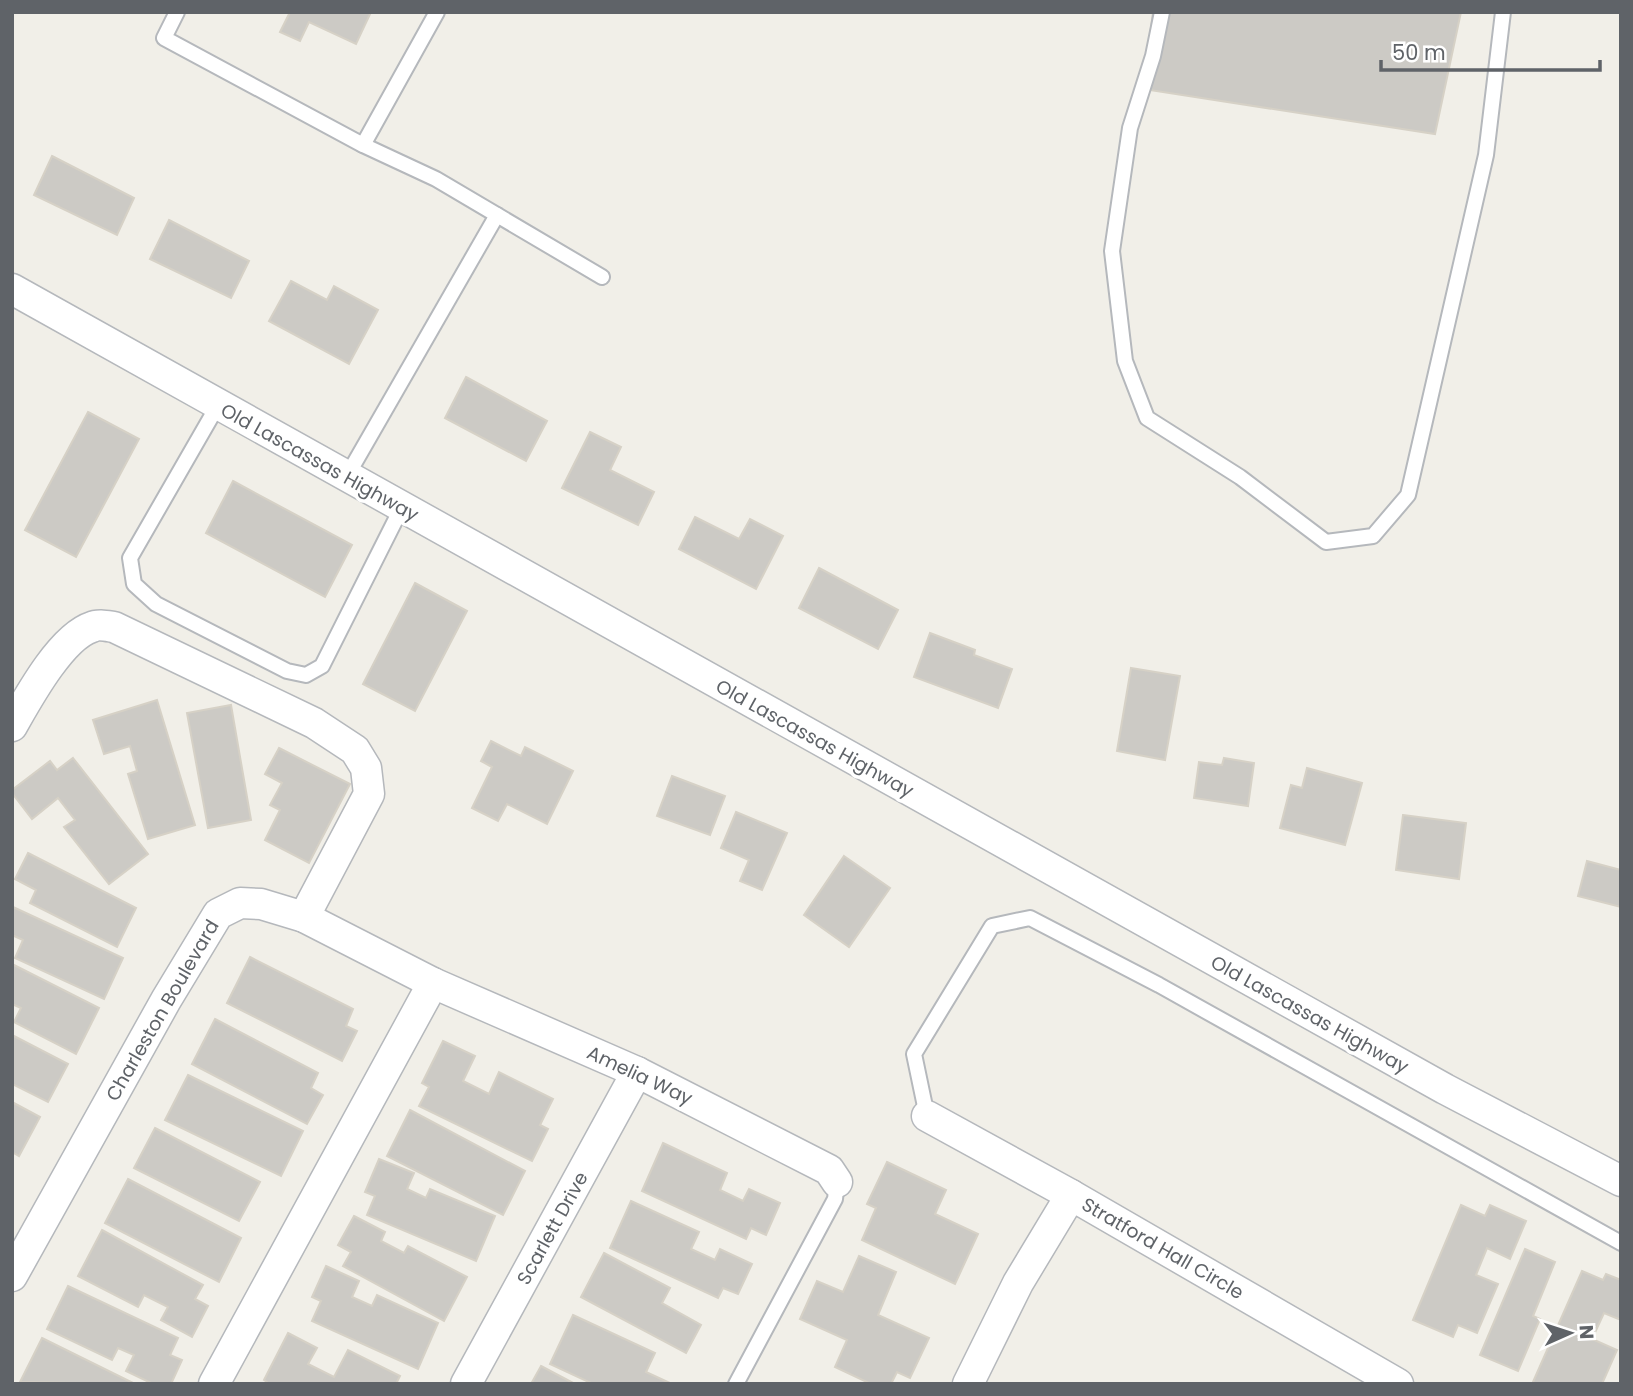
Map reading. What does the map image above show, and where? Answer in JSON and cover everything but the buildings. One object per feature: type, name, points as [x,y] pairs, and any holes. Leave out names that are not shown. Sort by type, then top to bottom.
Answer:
[{"type":"street","name":"Old Lascassas Highway","points":[[12,289],[1445,1089],[1621,1181]]},
{"type":"street","points":[[12,726],[26,701],[65,646],[78,633],[95,625],[114,626],[314,723],[355,750],[366,768],[369,794],[304,917]]},
{"type":"street","name":"Charleston Boulevard","points":[[12,1276],[218,914],[240,903],[251,903],[304,917],[433,982]]},
{"type":"street","points":[[214,1384],[433,982]]},
{"type":"street","name":"Amelia Way","points":[[433,982],[637,1072],[829,1170],[836,1182]]},
{"type":"street","name":"Scarlett Drive","points":[[467,1384],[637,1072]]},
{"type":"street","name":"Stratford Hall Circle","points":[[927,1116],[1071,1195],[1398,1384]]},
{"type":"street","points":[[968,1384],[1018,1283],[1071,1195]]},
{"type":"lane","points":[[177,12],[164,38],[363,145],[436,179],[602,276]]},
{"type":"lane","points":[[363,145],[437,12]]},
{"type":"lane","points":[[1162,12],[1153,56],[1130,128],[1112,251],[1125,361],[1147,418],[1240,478],[1326,542],[1373,536],[1408,495],[1486,155],[1503,12]]},
{"type":"lane","points":[[347,476],[497,215]]},
{"type":"lane","points":[[218,405],[130,558],[134,584],[156,604],[287,671],[306,675],[322,666],[402,507]]},
{"type":"lane","points":[[927,1116],[914,1055],[992,926],[1030,918],[1159,985],[1621,1243]]},
{"type":"lane","points":[[736,1384],[835,1199],[836,1182]]}]
